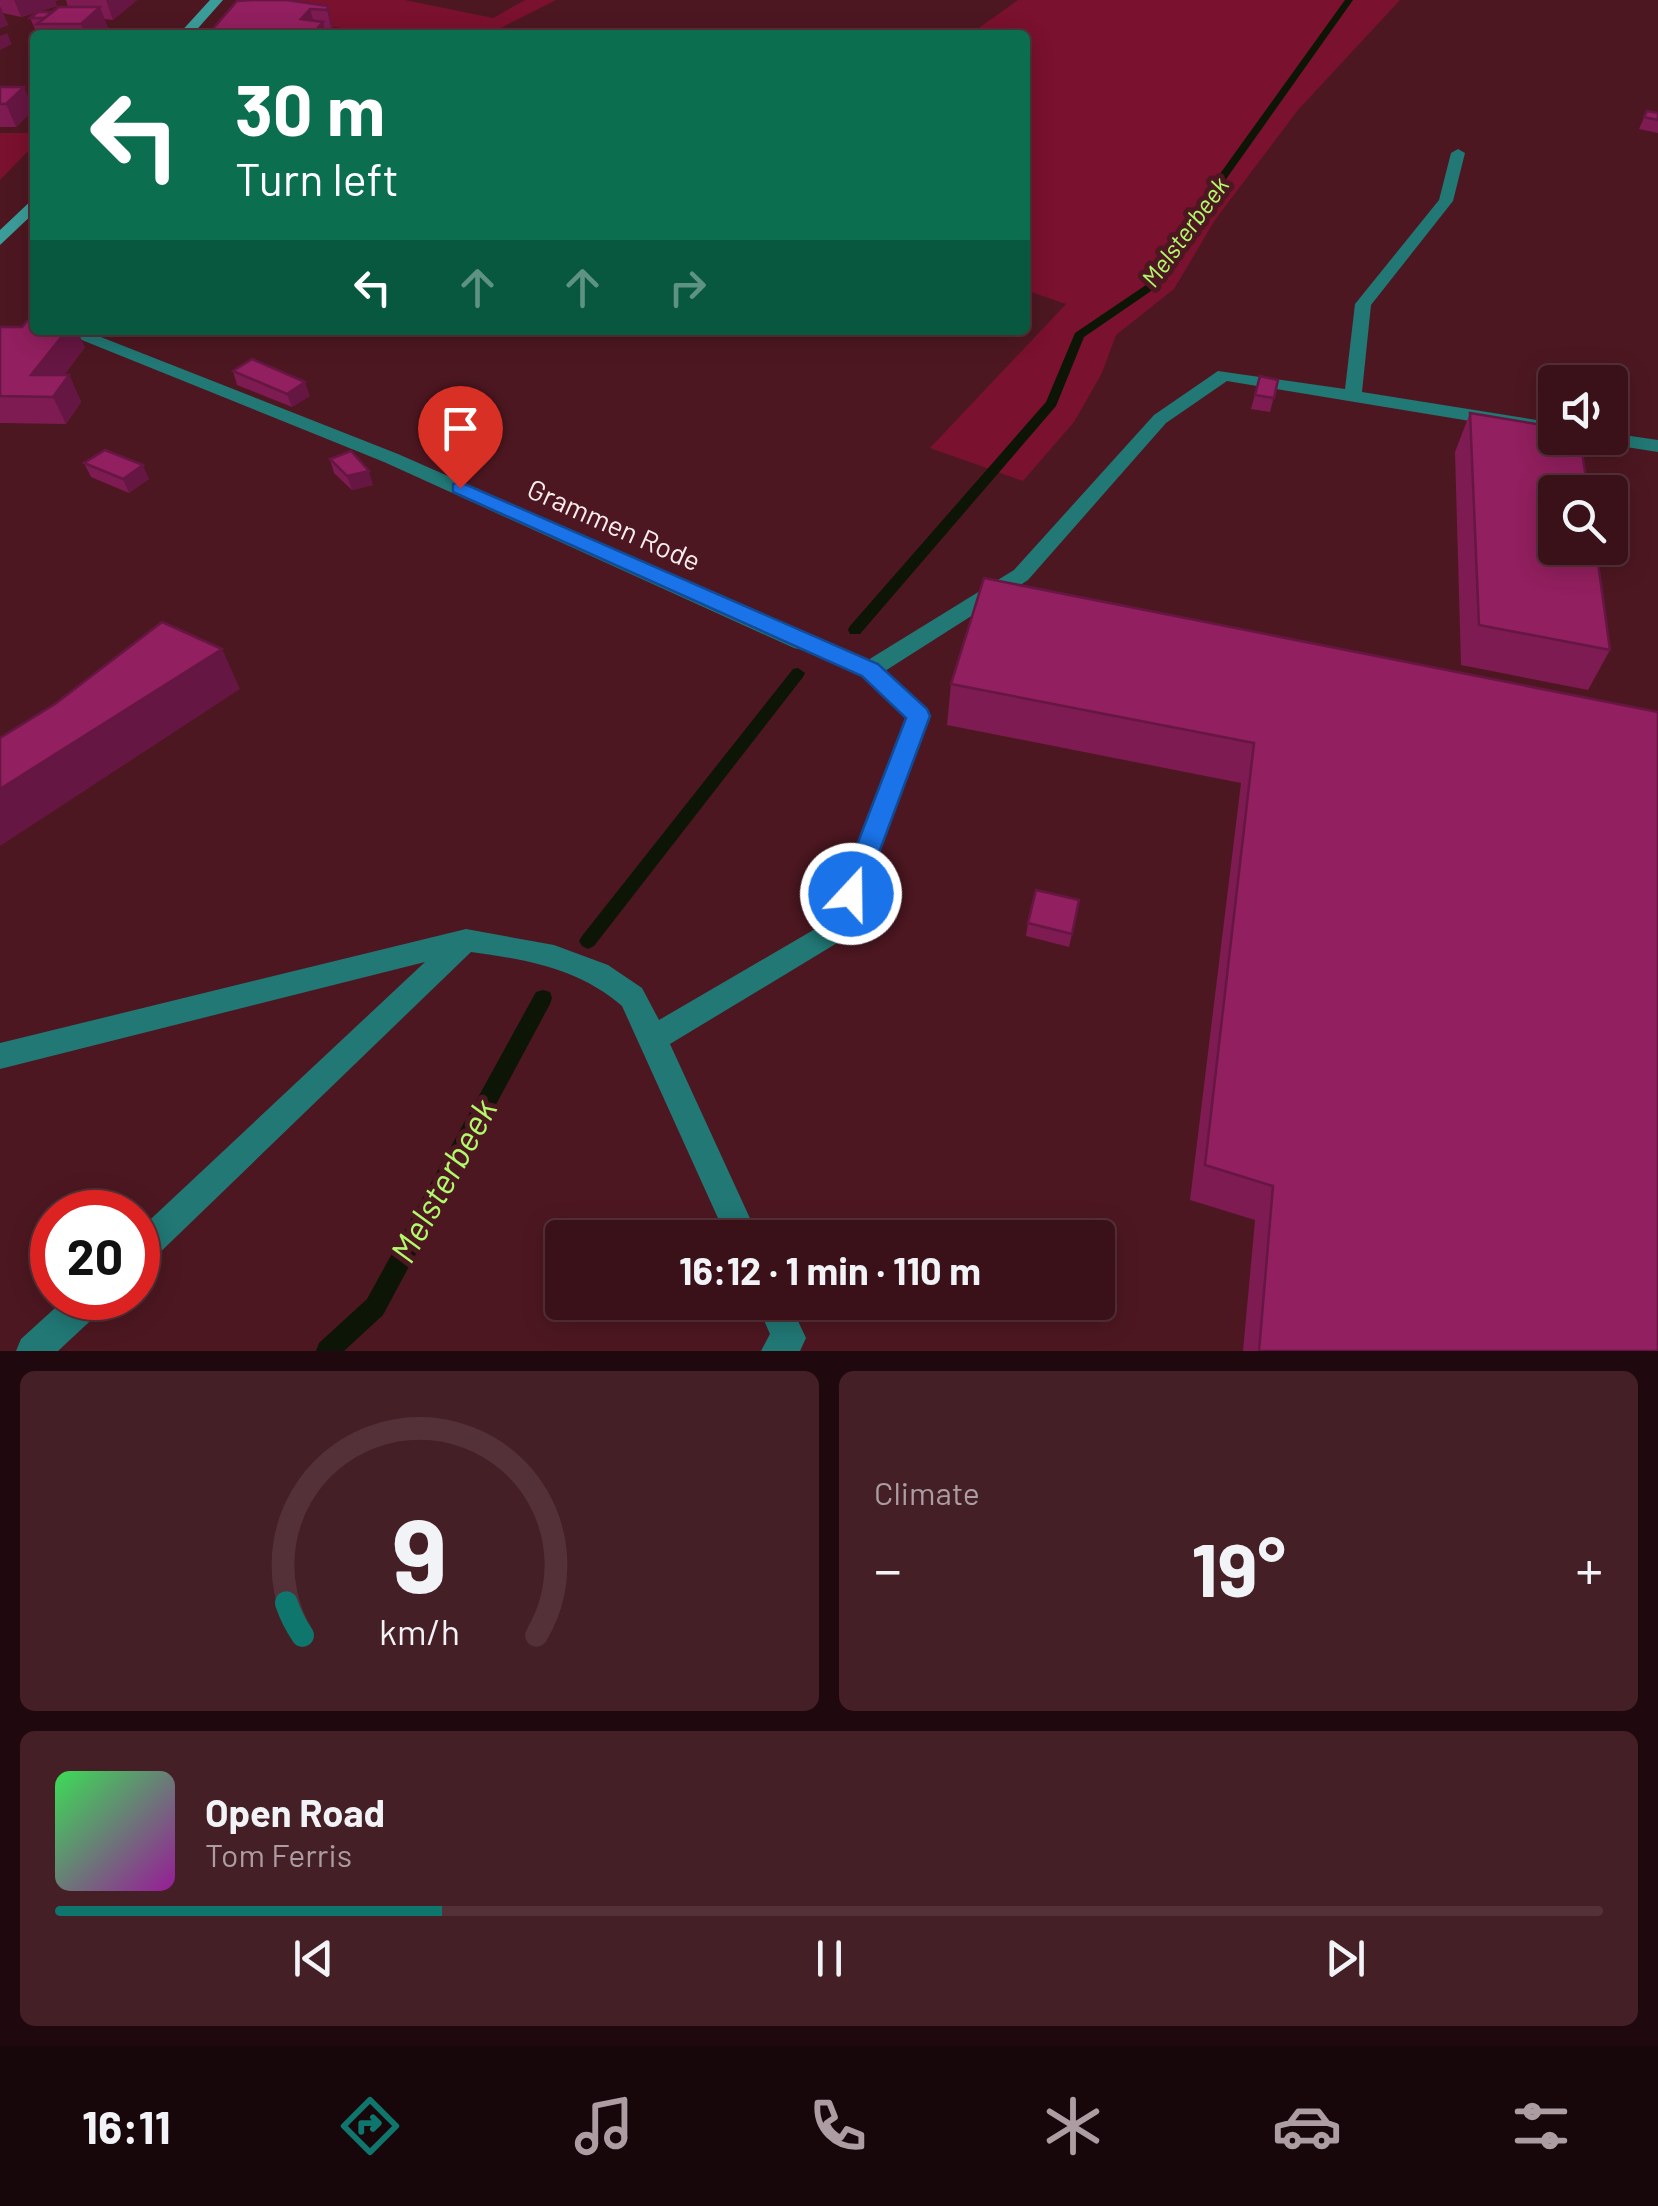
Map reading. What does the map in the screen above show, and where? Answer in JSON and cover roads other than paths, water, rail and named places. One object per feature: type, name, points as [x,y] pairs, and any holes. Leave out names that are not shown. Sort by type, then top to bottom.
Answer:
[{"type":"main road","points":[[190,30],[217,0]]},
{"type":"main road","points":[[0,240],[30,207]]},
{"type":"street","name":"Grammen Rode","points":[[79,335],[391,458],[803,642]]},
{"type":"lane","points":[[1353,396],[1363,304],[1446,201],[1458,154]]},
{"type":"lane","points":[[870,670],[1021,574],[1160,419],[1224,376],[1538,426]]},
{"type":"lane","points":[[1628,441],[1658,446]]},
{"type":"lane","points":[[981,599],[1020,607]]},
{"type":"lane","points":[[653,1039],[838,929],[919,716],[870,670],[803,642]]},
{"type":"lane","points":[[160,1231],[466,940]]},
{"type":"lane","points":[[0,1056],[466,940],[522,947],[607,978],[634,998],[735,1220]]},
{"type":"lane","points":[[34,1351],[67,1320]]},
{"type":"lane","points":[[779,1320],[789,1347]]},
{"type":"waterway","name":"Melsterbeek","points":[[855,630],[1052,403],[1079,335],[1150,287],[1185,230],[1349,0]]},
{"type":"waterway","name":"Melsterbeek","points":[[588,941],[798,673]]},
{"type":"waterway","name":"Melsterbeek","points":[[327,1351],[375,1307],[543,998]]}]
